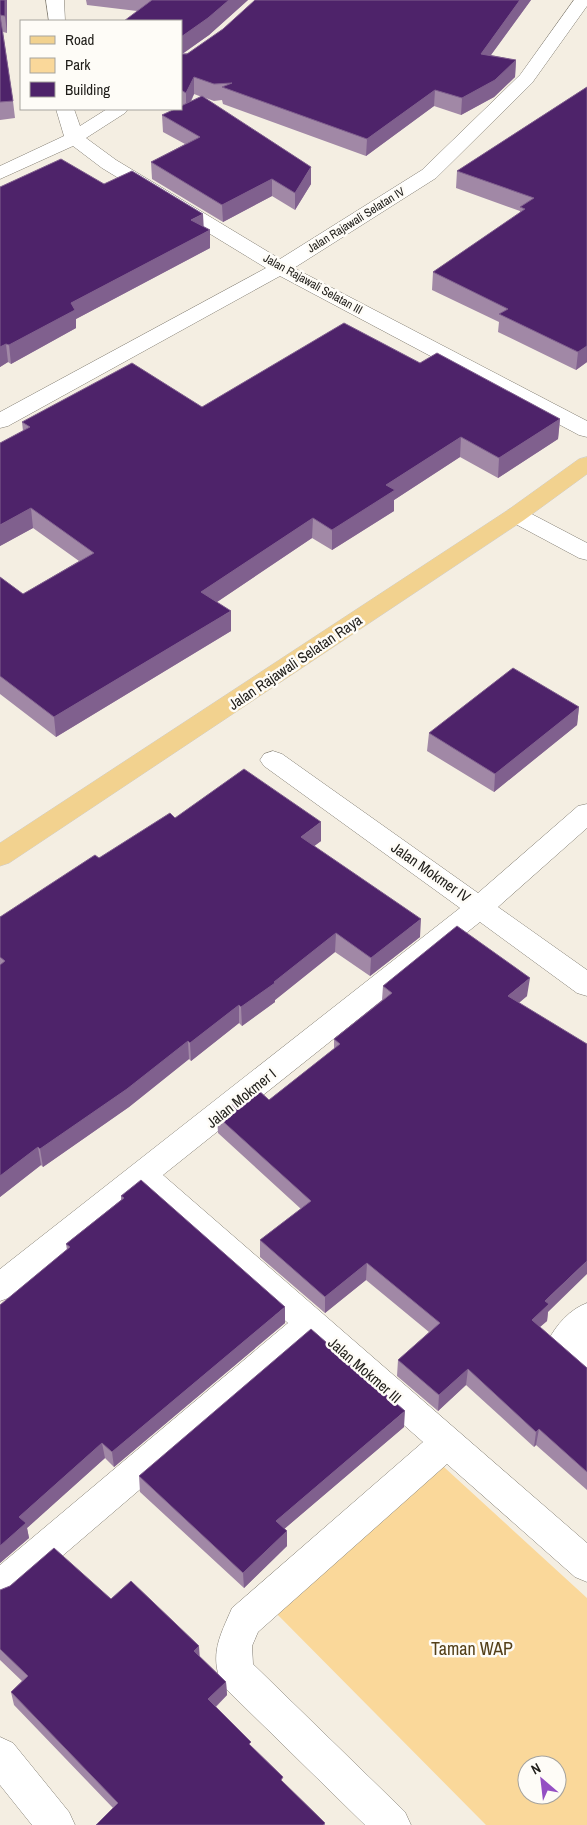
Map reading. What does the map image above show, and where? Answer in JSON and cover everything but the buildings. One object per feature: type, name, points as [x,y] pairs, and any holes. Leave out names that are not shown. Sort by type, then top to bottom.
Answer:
[{"type":"main road","name":"Jalan Rajawali Selatan Raya","points":[[0,856],[516,514],[587,464]]},
{"type":"street","points":[[55,0],[57,20]]},
{"type":"street","name":"Jalan Rajawali Selatan IV","points":[[0,421],[280,268],[429,174],[526,79],[583,0]]},
{"type":"street","points":[[65,110],[74,138]]},
{"type":"street","points":[[0,173],[74,138],[117,110]]},
{"type":"street","name":"Jalan Rajawali Selatan III","points":[[74,138],[109,164],[280,268],[587,430]]},
{"type":"street","points":[[516,514],[587,553]]},
{"type":"street","name":"Jalan Mokmer IV","points":[[273,760],[587,985]]},
{"type":"street","name":"Jalan Mokmer I","points":[[0,1287],[143,1176],[480,907],[587,812]]},
{"type":"street","name":"Jalan Mokmer III","points":[[143,1176],[587,1565]]},
{"type":"street","points":[[587,1317],[564,1341],[587,1360]]},
{"type":"street","points":[[0,1587],[312,1323]]},
{"type":"street","points":[[392,1825],[235,1672],[234,1646],[245,1620],[447,1442]]},
{"type":"street","points":[[0,1756],[53,1824]]},
{"type":"green space","name":"Taman WAP","points":[[433,1457],[587,1598],[587,1825],[486,1825],[268,1605]]}]
